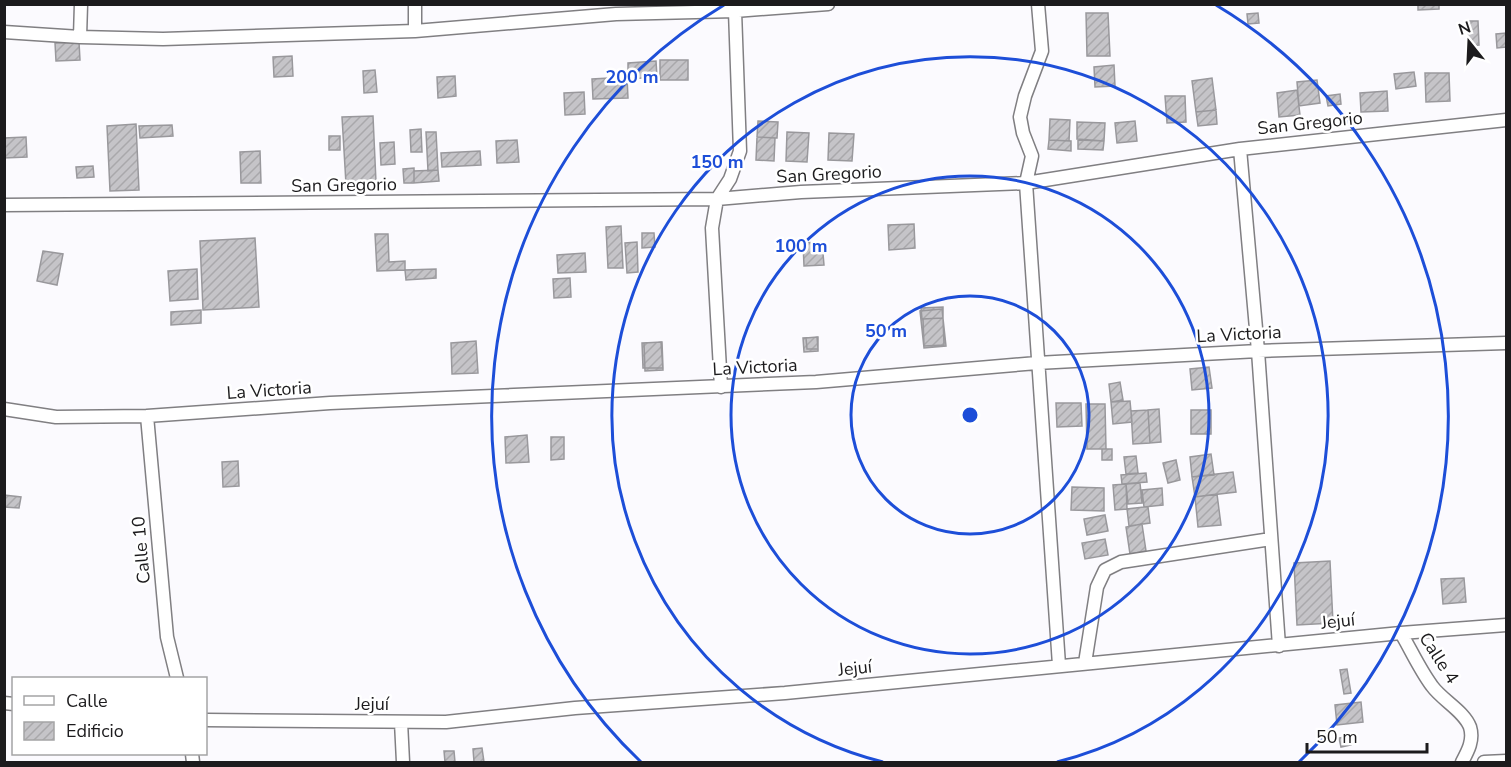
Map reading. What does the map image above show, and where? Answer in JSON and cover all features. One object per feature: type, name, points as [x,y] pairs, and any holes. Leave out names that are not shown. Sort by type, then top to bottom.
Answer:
[{"type":"street","points":[[80,37],[81,4]]},
{"type":"street","points":[[415,4],[415,31]]},
{"type":"street","points":[[4,32],[163,39],[415,31],[616,14],[735,11],[828,4]]},
{"type":"street","points":[[1038,4],[1042,51],[1025,96],[1020,117],[1023,133],[1032,156],[1026,183],[1059,665]]},
{"type":"street","points":[[721,387],[712,228],[717,198],[730,179],[740,151],[735,11]]},
{"type":"street","name":"San Gregorio","points":[[4,205],[717,198],[801,192],[1026,183],[1240,149],[1506,120]]},
{"type":"street","points":[[1240,149],[1258,351],[1279,646]]},
{"type":"street","name":"La Victoria","points":[[4,409],[56,417],[147,416],[330,403],[816,382],[1037,363],[1258,351],[1506,343]]},
{"type":"street","name":"Calle 10","points":[[147,416],[167,637],[177,677]]},
{"type":"street","points":[[1085,663],[1097,587],[1105,570],[1121,562],[1271,539]]},
{"type":"street","name":"Jejuí","points":[[207,720],[446,722],[575,708],[773,694],[1059,665],[1506,625]]},
{"type":"street","name":"Calle 4","points":[[1401,633],[1432,687],[1463,716],[1470,729],[1471,746],[1462,762]]},
{"type":"street","points":[[402,722],[403,762]]},
{"type":"street","points":[[1484,762],[1506,761]]},
{"type":"building","points":[[1418,4],[1439,4],[1439,9],[1418,10]]},
{"type":"building","points":[[1086,13],[1108,13],[1110,56],[1087,56]]},
{"type":"building","points":[[1258,13],[1259,23],[1248,24],[1247,14]]},
{"type":"building","points":[[1467,21],[1478,21],[1479,45],[1468,46]]},
{"type":"building","points":[[1506,33],[1506,47],[1497,48],[1496,34]]},
{"type":"building","points":[[79,42],[80,60],[56,61],[55,43]]},
{"type":"building","points":[[292,56],[293,76],[274,77],[273,57]]},
{"type":"building","points":[[660,60],[688,60],[688,80],[660,80]]},
{"type":"building","points":[[656,61],[657,77],[628,79],[628,63]]},
{"type":"building","points":[[1114,65],[1115,86],[1095,87],[1094,67]]},
{"type":"building","points":[[375,70],[377,92],[364,93],[363,71]]},
{"type":"building","points":[[1414,72],[1416,86],[1396,89],[1394,74]]},
{"type":"building","points":[[1425,73],[1449,73],[1450,101],[1426,102]]},
{"type":"building","points":[[455,76],[456,96],[438,98],[437,77]]},
{"type":"building","points":[[627,77],[628,98],[593,99],[592,79]]},
{"type":"building","points":[[1212,78],[1216,110],[1196,112],[1192,81]]},
{"type":"building","points":[[1317,80],[1320,103],[1299,106],[1297,82]]},
{"type":"building","points":[[1297,90],[1300,115],[1279,117],[1277,93]]},
{"type":"building","points":[[1387,91],[1388,111],[1361,112],[1360,93]]},
{"type":"building","points":[[584,92],[585,114],[565,115],[564,93]]},
{"type":"building","points":[[1340,94],[1341,104],[1328,106],[1326,96]]},
{"type":"building","points":[[1165,96],[1185,96],[1186,122],[1167,123]]},
{"type":"building","points":[[1216,110],[1217,124],[1198,126],[1196,112]]},
{"type":"building","points":[[373,116],[376,182],[346,184],[342,117]]},
{"type":"building","points":[[1050,119],[1070,120],[1069,141],[1049,140]]},
{"type":"building","points":[[758,121],[778,122],[777,138],[757,137]]},
{"type":"building","points":[[1135,121],[1137,141],[1117,143],[1115,123]]},
{"type":"building","points":[[1077,122],[1105,123],[1104,141],[1077,139]]},
{"type":"building","points":[[136,124],[139,190],[110,191],[107,126]]},
{"type":"building","points":[[172,125],[173,136],[140,138],[139,126]]},
{"type":"building","points":[[421,129],[422,152],[411,152],[410,130]]},
{"type":"building","points":[[426,132],[436,132],[438,170],[428,171]]},
{"type":"building","points":[[787,132],[809,133],[807,162],[786,161]]},
{"type":"building","points":[[829,133],[854,134],[852,161],[828,160]]},
{"type":"building","points":[[329,136],[340,136],[340,150],[329,150]]},
{"type":"building","points":[[26,137],[27,157],[4,158],[4,138]]},
{"type":"building","points":[[757,137],[775,138],[774,161],[756,160]]},
{"type":"building","points":[[517,140],[519,162],[497,163],[496,141]]},
{"type":"building","points":[[1049,140],[1071,141],[1071,151],[1048,149]]},
{"type":"building","points":[[1078,140],[1104,141],[1103,150],[1078,149]]},
{"type":"building","points":[[394,142],[395,164],[381,165],[380,143]]},
{"type":"building","points":[[260,151],[261,183],[241,183],[240,152]]},
{"type":"building","points":[[480,151],[481,165],[442,167],[441,153]]},
{"type":"building","points":[[93,166],[94,177],[77,178],[76,167]]},
{"type":"building","points":[[414,168],[414,183],[404,183],[403,169]]},
{"type":"building","points":[[438,170],[439,181],[414,183],[414,171]]},
{"type":"building","points":[[914,224],[915,248],[889,250],[888,225]]},
{"type":"building","points":[[621,226],[623,268],[608,268],[606,227]]},
{"type":"building","points":[[642,233],[654,233],[655,247],[642,248]]},
{"type":"building","points":[[375,234],[388,234],[389,262],[405,261],[405,270],[377,271]]},
{"type":"building","points":[[255,238],[259,307],[203,310],[200,241]]},
{"type":"building","points":[[637,242],[638,272],[627,273],[625,243]]},
{"type":"building","points":[[822,242],[824,265],[804,266],[803,243]]},
{"type":"building","points":[[43,251],[63,254],[57,285],[37,281]]},
{"type":"building","points":[[585,253],[586,272],[558,273],[557,255]]},
{"type":"building","points":[[197,269],[198,299],[170,301],[168,271]]},
{"type":"building","points":[[436,269],[436,278],[406,280],[405,270]]},
{"type":"building","points":[[570,278],[571,297],[554,298],[553,279]]},
{"type":"building","points":[[943,307],[943,318],[922,319],[921,308]]},
{"type":"building","points":[[942,309],[946,346],[924,348],[920,311]]},
{"type":"building","points":[[201,310],[201,323],[171,325],[171,312]]},
{"type":"building","points":[[943,318],[944,345],[924,346],[923,319]]},
{"type":"building","points":[[817,337],[818,349],[807,349],[806,338]]},
{"type":"building","points":[[818,337],[818,351],[804,352],[803,338]]},
{"type":"building","points":[[476,341],[478,373],[452,374],[451,343]]},
{"type":"building","points":[[661,342],[663,370],[645,371],[644,343]]},
{"type":"building","points":[[662,342],[663,368],[643,368],[642,343]]},
{"type":"building","points":[[1209,367],[1212,388],[1192,390],[1190,369]]},
{"type":"building","points":[[1120,382],[1123,400],[1111,402],[1109,384]]},
{"type":"building","points":[[1130,401],[1132,422],[1113,424],[1111,402]]},
{"type":"building","points":[[1056,403],[1081,403],[1082,426],[1057,427]]},
{"type":"building","points":[[1086,404],[1105,404],[1106,449],[1087,449]]},
{"type":"building","points":[[1159,409],[1161,442],[1150,443],[1148,410]]},
{"type":"building","points":[[1148,410],[1150,443],[1133,444],[1131,411]]},
{"type":"building","points":[[1191,410],[1211,410],[1211,434],[1191,434]]},
{"type":"building","points":[[527,435],[529,462],[506,463],[505,437]]},
{"type":"building","points":[[551,437],[564,437],[564,459],[551,460]]},
{"type":"building","points":[[1102,449],[1112,449],[1112,460],[1102,460]]},
{"type":"building","points":[[1211,454],[1214,475],[1192,477],[1190,457]]},
{"type":"building","points":[[1136,456],[1138,473],[1126,474],[1124,457]]},
{"type":"building","points":[[1176,460],[1180,480],[1168,483],[1163,463]]},
{"type":"building","points":[[238,461],[239,486],[223,487],[222,462]]},
{"type":"building","points":[[1233,472],[1236,492],[1195,497],[1192,477]]},
{"type":"building","points":[[1146,473],[1147,482],[1122,484],[1121,475]]},
{"type":"building","points":[[1140,483],[1142,503],[1128,504],[1126,484]]},
{"type":"building","points":[[1126,484],[1127,509],[1115,510],[1113,485]]},
{"type":"building","points":[[1072,487],[1104,488],[1104,511],[1071,510]]},
{"type":"building","points":[[1162,488],[1163,505],[1144,507],[1142,490]]},
{"type":"building","points":[[1217,494],[1221,525],[1198,527],[1195,497]]},
{"type":"building","points":[[4,495],[21,497],[19,508],[4,507]]},
{"type":"building","points":[[1148,507],[1150,523],[1129,526],[1127,509]]},
{"type":"building","points":[[1105,515],[1108,531],[1087,535],[1084,519]]},
{"type":"building","points":[[1142,524],[1146,551],[1130,554],[1126,527]]},
{"type":"building","points":[[1105,539],[1108,555],[1085,559],[1082,543]]},
{"type":"building","points":[[1330,561],[1333,623],[1297,625],[1294,563]]},
{"type":"building","points":[[1464,578],[1466,602],[1443,604],[1441,579]]},
{"type":"building","points":[[1347,669],[1351,693],[1344,694],[1340,670]]},
{"type":"building","points":[[1361,702],[1363,722],[1337,725],[1335,705]]},
{"type":"building","points":[[1350,736],[1351,745],[1341,747],[1339,738]]},
{"type":"building","points":[[482,748],[484,762],[474,762],[473,749]]},
{"type":"building","points":[[444,751],[454,751],[455,762],[445,762]]}]
